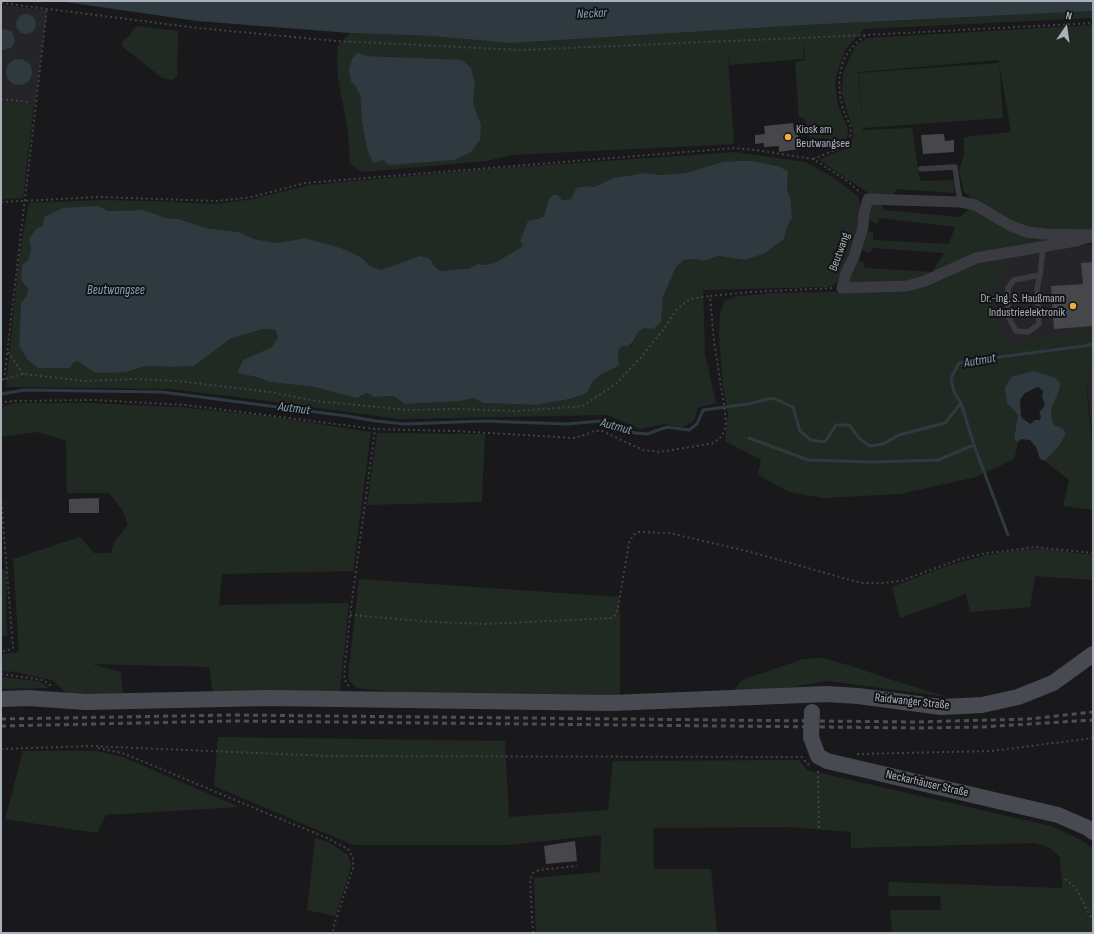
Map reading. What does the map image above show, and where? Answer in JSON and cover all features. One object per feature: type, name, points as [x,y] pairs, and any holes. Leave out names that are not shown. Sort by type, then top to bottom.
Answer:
[{"type":"street","name":"Beutwang","points":[[868,199],[961,202],[975,206],[1011,226],[1027,232],[1093,235],[1076,241],[998,253],[976,258],[925,281],[907,286],[842,288],[846,273],[854,257],[863,227],[864,213],[868,199]]},
{"type":"street","name":"Raidwanger Straße","points":[[1,699],[28,698],[86,702],[269,698],[611,703],[814,696],[827,694],[858,696],[941,707],[982,705],[1018,697],[1053,682],[1093,654]]},
{"type":"street","name":"Neckarhäuser Straße","points":[[814,696],[811,737],[818,756],[827,761],[1058,815],[1088,828],[1093,832]]},
{"type":"lane","points":[[921,168],[955,167],[961,202]]},
{"type":"lane","points":[[1040,275],[1014,280],[1008,288],[1009,318],[1016,331],[1028,332],[1039,324],[1037,289],[1040,275],[1043,247]]},
{"type":"path","points":[[1,3],[198,28],[336,41],[522,50],[866,36],[1093,23]]},
{"type":"path","points":[[47,8],[14,304],[2,380],[23,374],[85,381],[178,381],[270,392],[316,401],[408,410],[459,408],[516,411],[583,406],[617,383],[642,356],[663,330],[677,309],[690,299],[750,292],[842,288]]},
{"type":"path","points":[[813,159],[843,147],[850,138],[851,128],[843,109],[840,96],[839,79],[843,61],[849,51],[856,43],[866,36]]},
{"type":"path","points":[[1,100],[29,102]]},
{"type":"path","points":[[1,202],[100,197],[217,201],[252,197],[305,183],[735,148],[813,159],[846,180],[868,199]]},
{"type":"path","points":[[2,403],[26,400],[95,400],[185,405],[375,429],[574,438],[594,431],[602,431],[643,450],[660,452],[714,443],[722,436],[726,426],[714,340],[710,296]]},
{"type":"path","points":[[7,352],[23,374]]},
{"type":"path","points":[[351,689],[346,683],[344,675],[350,615],[375,429]]},
{"type":"path","points":[[1,497],[13,648],[6,651],[1,651]]},
{"type":"path","points":[[350,615],[434,622],[486,624],[612,618],[616,614],[618,608],[628,543],[633,535],[639,532],[669,533],[751,552],[861,583],[901,581],[960,559],[1007,550],[1035,547],[1093,553]]},
{"type":"path","points":[[1,674],[43,680],[55,688],[64,701]]},
{"type":"path","points":[[857,754],[992,751],[1093,738]]},
{"type":"path","points":[[90,746],[122,753],[146,762],[261,812],[327,838],[348,849],[353,858],[353,868],[333,933]]},
{"type":"path","points":[[1,749],[90,746],[329,756],[804,757]]},
{"type":"path","points":[[818,768],[819,828]]},
{"type":"path","points":[[533,933],[530,880],[533,873],[539,870],[577,866]]},
{"type":"path","points":[[1065,879],[1076,888],[1093,922]]},
{"type":"shaded area","points":[[1,5],[47,10],[35,106],[1,104]]},
{"type":"shaded area","points":[[1093,11],[1093,18],[864,29],[846,49],[839,66],[835,83],[838,105],[848,129],[847,137],[843,143],[828,149],[824,138],[810,139],[804,117],[799,118],[795,62],[805,60],[805,40],[803,59],[730,65],[728,54],[734,144],[511,155],[487,161],[362,172],[350,163],[348,132],[338,78],[337,59],[338,46],[350,33],[431,36],[511,43],[805,25]],"holes":[[[357,53],[368,56],[400,57],[471,68],[475,84],[473,104],[481,124],[367,149],[362,123],[360,93],[357,91],[356,86]]]},
{"type":"shaded area","points":[[1093,25],[1093,230],[1039,231],[1015,224],[977,203],[964,192],[959,170],[964,155],[964,137],[1011,132],[999,60],[858,72],[863,130],[912,128],[920,181],[953,180],[954,193],[897,189],[892,195],[870,194],[819,160],[847,148],[852,144],[853,130],[842,94],[843,73],[856,45],[867,38]]},
{"type":"shaded area","points":[[136,26],[178,31],[177,77],[172,80],[162,78],[122,46],[122,41],[129,36]]},
{"type":"shaded area","points":[[999,63],[1003,118],[863,128],[859,73]]},
{"type":"shaded area","points":[[1,103],[34,105],[23,198],[1,199]]},
{"type":"shaded area","points":[[736,152],[805,162],[828,174],[858,196],[861,209],[854,246],[840,278],[834,285],[827,287],[703,290],[705,354],[716,403],[698,408],[694,421],[683,427],[665,424],[639,429],[608,415],[398,419],[169,389],[6,387],[20,251],[29,203],[101,200],[217,204],[253,199],[310,185],[488,169]],"holes":[[[752,161],[788,179],[787,189],[791,202],[792,218],[787,227],[784,239],[745,260],[718,256],[704,261],[695,259],[684,260],[676,267],[663,297],[661,322],[644,328],[638,332],[633,343],[628,346],[622,346],[618,351],[619,365],[601,373],[593,381],[587,393],[570,399],[537,405],[483,403],[473,398],[461,401],[417,404],[394,396],[375,397],[367,393],[356,398],[315,387],[270,382],[237,373],[243,360],[272,347],[278,337],[275,330],[263,329],[230,339],[194,366],[146,366],[126,372],[112,372],[85,366],[77,361],[73,363],[70,368],[55,368],[19,346],[21,303],[27,295],[28,289],[21,280],[22,265],[28,260],[31,250],[43,227],[107,211],[144,210],[166,218],[179,219],[206,228],[239,232],[254,239],[277,243],[305,238],[341,248],[361,257],[370,266],[381,270],[397,265],[430,259],[434,266],[440,271],[468,269],[478,264],[486,265],[499,261],[523,246],[538,219],[544,216],[548,201],[571,199],[588,186],[594,187],[613,178],[645,173],[661,175],[685,173],[723,162]]]},
{"type":"shaded area","points":[[874,203],[883,203],[883,210],[960,217],[970,208],[999,223],[1075,238],[1031,247],[919,281],[852,285],[848,280],[858,261],[863,262],[865,268],[932,272],[944,253],[873,248],[869,253],[861,248],[865,234],[868,231],[873,233],[873,240],[949,244],[955,227],[879,218],[877,224],[869,220],[869,208]]},
{"type":"shaded area","points":[[1093,244],[1093,441],[1081,334],[1006,346],[993,323],[992,258]]},
{"type":"shaded area","points":[[1003,255],[1004,272],[993,283],[995,321],[1006,343],[1091,331],[1093,357],[1086,384],[1093,453],[1093,510],[1063,506],[1069,480],[1045,461],[1059,446],[1062,428],[1054,425],[1051,409],[1059,391],[1034,371],[1007,403],[1018,414],[1014,438],[1017,443],[1017,448],[1014,459],[976,477],[900,494],[823,498],[789,492],[758,475],[761,460],[725,441],[728,415],[723,385],[719,335],[720,315],[724,301],[737,296],[774,293],[903,291],[976,261]]},
{"type":"shaded area","points":[[14,403],[91,403],[180,407],[275,417],[371,432],[353,571],[222,574],[219,605],[349,603],[340,691],[213,692],[209,667],[92,664],[121,672],[123,695],[67,694],[52,680],[16,672],[1,671],[1,654],[19,652],[13,559],[80,537],[94,553],[111,553],[114,542],[128,525],[123,511],[109,493],[67,493],[66,441],[38,432],[1,437],[1,412],[3,407]]},
{"type":"shaded area","points":[[377,433],[485,434],[482,502],[367,505]]},
{"type":"shaded area","points":[[1046,549],[1093,555],[1093,580],[1035,576],[1030,607],[970,612],[966,594],[900,618],[892,587],[947,566],[986,555],[1021,550]]},
{"type":"shaded area","points":[[1,570],[6,570],[7,636],[1,635]]},
{"type":"shaded area","points":[[359,579],[619,597],[620,697],[413,694],[357,688],[350,682],[348,676]]},
{"type":"shaded area","points":[[823,658],[948,697],[828,681],[791,687],[732,693],[742,680],[803,659]]},
{"type":"shaded area","points":[[1,677],[39,681],[49,688],[1,689]]},
{"type":"shaded area","points":[[218,737],[505,741],[509,817],[608,810],[613,761],[799,760],[807,770],[1051,826],[1081,840],[1093,849],[1093,933],[892,933],[890,910],[941,910],[940,896],[888,896],[889,882],[1062,888],[1060,857],[1049,847],[1035,843],[851,848],[851,832],[789,827],[653,828],[654,869],[711,869],[717,933],[536,933],[534,878],[600,872],[601,835],[509,845],[353,845],[214,786]]},
{"type":"shaded area","points":[[23,751],[96,751],[123,757],[239,807],[106,815],[97,833],[5,819]]},
{"type":"shaded area","points":[[315,838],[328,842],[348,855],[351,864],[348,878],[335,916],[307,910]]},
{"type":"water","name":"Neckar","points":[[59,1],[1093,1],[1093,11],[805,25],[511,43],[431,36],[350,33],[197,21]]},
{"type":"water","points":[[22,14],[30,14],[36,20],[36,28],[30,34],[22,34],[16,28],[16,20]]},
{"type":"water","points":[[5,29],[12,32],[15,40],[12,47],[1,50],[1,30]]},
{"type":"water","points":[[357,53],[368,56],[462,60],[471,68],[475,84],[473,104],[481,124],[480,140],[471,152],[454,160],[388,165],[384,160],[373,163],[367,149],[362,123],[360,94],[357,91],[356,86],[351,82],[349,70],[352,59]]},
{"type":"water","points":[[19,59],[29,62],[32,72],[29,82],[19,85],[9,82],[6,72],[9,62]]},
{"type":"water","name":"Beutwangsee","points":[[752,161],[777,166],[788,171],[787,189],[791,202],[792,218],[787,227],[784,239],[765,253],[745,260],[718,256],[704,261],[695,259],[684,260],[676,267],[663,297],[661,322],[653,329],[644,328],[638,332],[633,342],[628,346],[622,346],[618,351],[619,365],[601,374],[593,381],[587,393],[570,399],[537,405],[483,403],[473,398],[461,401],[405,404],[394,396],[374,397],[367,393],[356,398],[315,387],[270,382],[237,373],[243,360],[272,347],[278,337],[275,330],[263,329],[230,339],[194,366],[146,366],[126,372],[96,373],[77,361],[73,363],[70,368],[38,368],[27,359],[19,346],[21,303],[27,295],[28,289],[21,280],[22,265],[28,260],[31,250],[29,239],[37,228],[43,227],[44,217],[63,208],[98,206],[108,211],[144,210],[166,218],[179,219],[206,228],[239,232],[254,239],[277,243],[305,238],[341,248],[361,257],[370,266],[381,270],[420,256],[430,259],[434,266],[440,271],[468,269],[478,264],[486,265],[499,261],[523,246],[520,241],[528,221],[544,216],[548,201],[553,195],[558,195],[562,200],[571,199],[576,188],[588,186],[594,187],[613,178],[645,173],[661,175],[685,173],[723,162]]},
{"type":"water","points":[[1034,371],[1055,378],[1060,383],[1059,391],[1051,409],[1052,420],[1054,425],[1062,428],[1066,433],[1059,446],[1045,461],[1040,459],[1036,447],[1030,440],[1021,439],[1017,443],[1014,438],[1018,415],[1007,403],[1005,388],[1011,377]],"holes":[[[1038,387],[1043,391],[1042,397],[1045,405],[1039,413],[1041,416],[1040,420],[1035,420],[1030,424],[1021,417],[1020,400],[1025,393]]]},
{"type":"building","points":[[793,123],[794,131],[798,131],[799,149],[779,152],[779,146],[764,147],[764,143],[755,144],[755,135],[765,134],[764,126]]},
{"type":"building","points":[[944,134],[945,141],[954,140],[954,152],[923,154],[921,135]]},
{"type":"building","name":"Dr.-Ing. S. Haußmann Industrieelektronik","points":[[1093,262],[1093,326],[1054,329],[1051,286],[1083,284],[1081,263]]},
{"type":"building","points":[[99,498],[99,513],[69,513],[69,499]]},
{"type":"building","points":[[575,841],[577,861],[546,864],[544,846]]},
{"type":"waterway","name":"Autmut","points":[[1,394],[25,390],[162,392],[405,424],[484,421],[566,424],[601,421],[635,433],[647,434],[667,427],[689,430],[697,424],[703,410],[748,404],[773,398],[793,407],[800,431],[811,440],[825,442],[836,425],[849,425],[860,439],[870,446],[883,444],[899,435],[945,423],[961,403],[954,392],[951,378],[959,363],[1093,344]]},
{"type":"waterway","points":[[961,403],[974,445],[1008,535]]},
{"type":"waterway","points":[[749,438],[808,460],[873,462],[938,460],[974,445]]},
{"type":"railway","points":[[1,719],[232,715],[918,722],[1028,719],[1093,712]]},
{"type":"railway","points":[[1,726],[233,721],[919,728],[981,727],[1093,720]]},
{"type":"place","name":"Kiosk am Beutwangsee","points":[[788,137]]},
{"type":"place","name":"Dr.-Ing. S. Haußmann Industrieelektronik","points":[[1073,306]]}]
